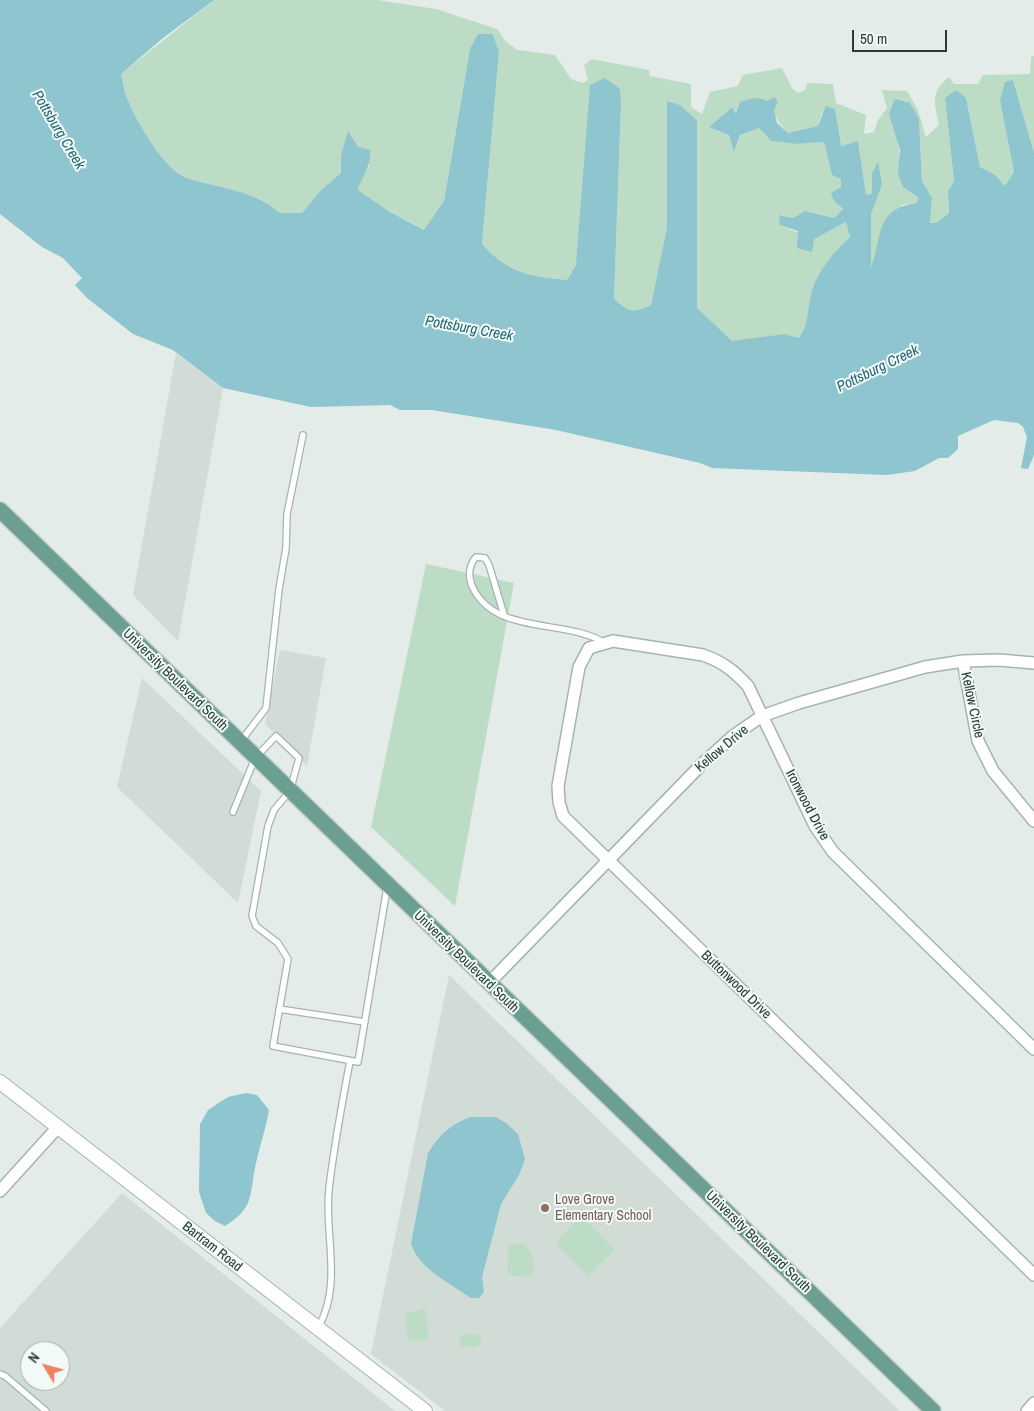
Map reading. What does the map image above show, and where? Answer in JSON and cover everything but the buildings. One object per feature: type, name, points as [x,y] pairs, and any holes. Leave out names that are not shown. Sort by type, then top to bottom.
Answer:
[{"type":"main road","name":"University Boulevard South","points":[[0,510],[488,984],[933,1411]]},
{"type":"street","name":"Ironwood Drive","points":[[589,648],[613,641],[703,656],[718,660],[734,670],[748,686],[815,826],[833,852],[1034,1049]]},
{"type":"street","name":"Buttonwood Drive","points":[[589,648],[579,668],[558,786],[558,802],[563,816],[1034,1275]]},
{"type":"street","name":"Kellow Drive","points":[[488,984],[701,765],[733,736],[762,716],[799,703],[925,667],[963,661],[999,660],[1034,663]]},
{"type":"street","name":"Kellow Circle","points":[[963,661],[978,741],[993,771],[1034,821]]},
{"type":"street","name":"Bartram Road","points":[[0,1082],[425,1411]]},
{"type":"street","points":[[0,1191],[58,1127]]},
{"type":"street","points":[[1027,1411],[1034,1403]]},
{"type":"lane","points":[[240,743],[266,708],[279,588],[286,548],[287,514],[303,435]]},
{"type":"lane","points":[[504,615],[489,565],[485,558],[476,557],[470,567],[470,582],[476,595],[489,608],[504,615],[526,624],[593,636],[605,643]]},
{"type":"lane","points":[[233,812],[255,758],[276,736],[299,758],[290,791],[274,810],[268,826],[252,916],[256,926],[278,943],[288,958],[273,1046],[358,1062],[388,887]]},
{"type":"lane","points":[[279,1009],[365,1022]]},
{"type":"lane","points":[[318,1328],[327,1312],[332,1248],[329,1192],[350,1060]]},
{"type":"lane","points":[[0,1374],[5,1376],[46,1411]]},
{"type":"shaded area","points":[[176,353],[223,388],[178,641],[133,595]]},
{"type":"shaded area","points":[[280,650],[326,658],[307,766],[265,724]]},
{"type":"shaded area","points":[[142,678],[261,791],[238,903],[117,787]]},
{"type":"shaded area","name":"Love Grove Elementary School","points":[[449,975],[900,1411],[445,1411],[371,1354]]},
{"type":"shaded area","points":[[122,1193],[395,1411],[0,1411],[0,1328]]},
{"type":"green space","points":[[214,0],[377,0],[436,9],[497,29],[506,42],[518,50],[555,55],[571,79],[583,83],[588,80],[584,65],[592,59],[649,70],[650,76],[691,84],[691,107],[702,114],[710,92],[738,86],[743,75],[782,68],[792,88],[798,93],[805,90],[807,83],[833,84],[836,103],[866,115],[864,134],[874,132],[878,120],[887,108],[882,90],[907,91],[918,110],[926,137],[939,125],[935,104],[936,93],[938,88],[949,77],[954,84],[978,84],[983,75],[1030,74],[1031,57],[1034,56],[1034,153],[1013,80],[1000,101],[1014,172],[1005,187],[994,175],[980,167],[966,98],[956,91],[945,98],[954,181],[948,191],[949,213],[936,223],[930,223],[932,198],[922,181],[919,119],[897,137],[903,187],[919,198],[916,203],[902,205],[871,270],[871,214],[875,201],[872,173],[872,195],[866,195],[858,141],[841,146],[822,113],[818,126],[788,133],[767,101],[739,108],[736,114],[732,107],[709,127],[729,135],[734,151],[740,135],[759,128],[771,141],[797,144],[824,142],[832,175],[841,179],[841,187],[834,201],[843,209],[834,218],[805,211],[793,218],[780,215],[780,225],[813,239],[847,222],[850,238],[838,249],[821,270],[813,286],[806,322],[799,338],[785,334],[732,342],[697,308],[697,120],[680,105],[667,101],[667,227],[651,305],[639,310],[631,310],[614,298],[621,104],[576,265],[567,280],[520,272],[502,262],[482,244],[499,52],[493,34],[470,49],[444,201],[425,230],[390,212],[358,190],[370,165],[341,156],[341,173],[322,189],[302,213],[280,213],[247,194],[200,182],[178,174],[161,156],[144,132],[127,97],[121,74]]},
{"type":"green space","points":[[426,564],[514,583],[455,906],[371,827]]},
{"type":"green space","points":[[581,1216],[615,1249],[589,1276],[556,1243]]},
{"type":"green space","points":[[520,1243],[528,1249],[533,1257],[534,1267],[530,1277],[513,1276],[507,1271],[508,1247],[511,1244]]},
{"type":"green space","points":[[425,1309],[429,1339],[408,1341],[405,1313]]},
{"type":"green space","points":[[478,1334],[482,1340],[479,1346],[461,1347],[460,1336]]},
{"type":"water","name":"Pottsburg Creek","points":[[0,0],[214,0],[163,38],[121,74],[132,109],[152,144],[170,166],[178,174],[187,178],[247,194],[280,213],[302,213],[322,189],[341,173],[341,156],[348,131],[358,147],[370,150],[368,166],[358,190],[390,212],[424,230],[444,201],[470,49],[478,34],[493,34],[499,52],[482,244],[511,268],[530,275],[553,279],[567,280],[576,265],[590,85],[605,78],[620,89],[621,104],[614,298],[631,310],[639,310],[651,305],[667,227],[667,101],[680,105],[697,120],[697,308],[732,341],[785,334],[799,338],[806,322],[813,286],[821,270],[850,237],[846,222],[814,239],[812,252],[797,248],[798,231],[780,225],[779,215],[793,218],[805,211],[834,218],[843,209],[834,201],[831,193],[841,187],[841,179],[832,175],[824,142],[797,144],[771,141],[759,128],[740,135],[734,152],[729,135],[709,127],[732,107],[736,114],[740,102],[754,98],[767,101],[774,97],[778,101],[774,110],[777,123],[788,133],[818,126],[826,106],[835,109],[841,146],[858,141],[866,195],[872,194],[872,173],[878,162],[882,184],[871,214],[871,268],[879,235],[886,218],[902,206],[916,203],[919,198],[903,187],[898,173],[900,150],[889,114],[895,99],[910,103],[919,119],[922,181],[932,198],[930,223],[936,223],[949,213],[948,191],[954,181],[945,98],[956,90],[966,98],[980,167],[995,175],[1005,186],[1014,172],[1000,101],[1005,82],[1013,80],[1034,153],[1034,455],[1028,469],[1021,468],[1027,437],[1023,427],[1018,423],[994,420],[958,436],[958,449],[948,458],[939,458],[915,471],[887,475],[712,468],[700,463],[556,430],[432,410],[400,410],[390,405],[311,407],[223,388],[173,350],[133,334],[87,298],[75,285],[82,278],[63,258],[42,247],[0,214]]},
{"type":"water","points":[[246,1093],[257,1095],[269,1110],[256,1163],[250,1199],[242,1212],[225,1226],[215,1221],[206,1213],[199,1192],[200,1124],[208,1110],[228,1097]]},
{"type":"water","points":[[471,1117],[496,1117],[506,1123],[518,1134],[525,1159],[519,1175],[501,1204],[482,1277],[484,1292],[479,1298],[471,1298],[428,1269],[415,1253],[411,1244],[428,1153],[447,1130]]},
{"type":"place","name":"Love Grove Elementary School","points":[[545,1208]]}]
